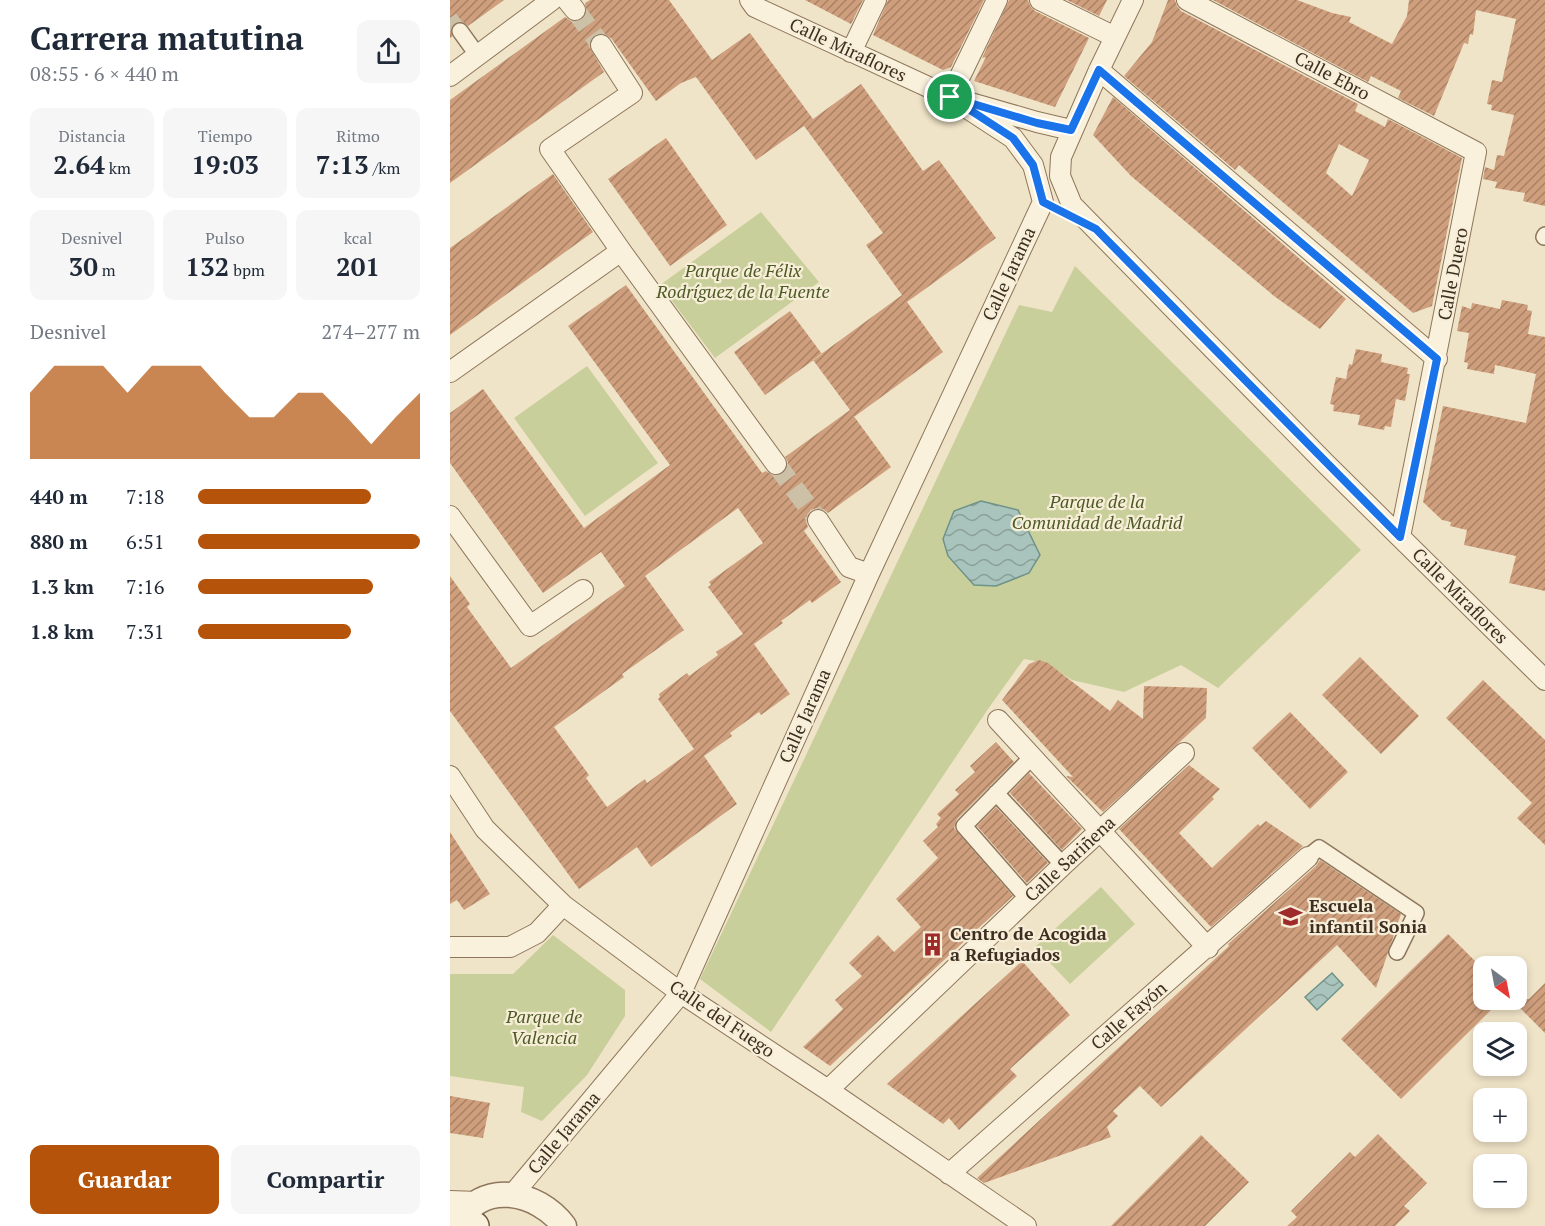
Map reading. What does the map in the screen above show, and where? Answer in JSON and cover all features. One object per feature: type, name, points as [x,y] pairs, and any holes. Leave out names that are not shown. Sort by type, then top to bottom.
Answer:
[{"type":"street","points":[[450,76],[552,0]]},
{"type":"street","name":"Calle Miraflores","points":[[750,0],[755,8],[950,97],[1037,123],[1071,130],[1060,157],[1060,176],[1072,205],[1400,537],[1545,680]]},
{"type":"street","points":[[851,52],[876,0]]},
{"type":"street","points":[[950,97],[997,0]]},
{"type":"street","points":[[1040,0],[1115,37]]},
{"type":"street","points":[[1071,130],[1132,0]]},
{"type":"street","name":"Calle Ebro","points":[[1187,0],[1476,152]]},
{"type":"street","points":[[460,31],[478,56]]},
{"type":"street","points":[[601,45],[632,93],[550,149],[776,464]]},
{"type":"street","points":[[1099,70],[1437,359]]},
{"type":"street","name":"Calle Miraflores","points":[[950,97],[1013,138],[1033,165],[1043,202]]},
{"type":"street","name":"Calle Duero","points":[[1400,537],[1437,359],[1476,152]]},
{"type":"street","points":[[1043,202],[1072,205]]},
{"type":"street","points":[[1043,202],[1096,229]]},
{"type":"street","name":"Calle Jarama","points":[[513,1194],[681,993],[869,574],[1043,202]]},
{"type":"street","points":[[450,372],[621,251]]},
{"type":"street","points":[[450,516],[530,627],[583,590]]},
{"type":"street","points":[[818,520],[849,567],[869,574]]},
{"type":"street","points":[[998,720],[1101,829],[1208,948]]},
{"type":"street","name":"Calle Sariñena","points":[[828,1090],[1101,829],[1184,753]]},
{"type":"street","points":[[1028,899],[964,826],[1033,756]]},
{"type":"street","name":"Calle del Fuego","points":[[450,776],[485,829],[563,905],[681,993],[828,1090],[1026,1226]]},
{"type":"street","points":[[996,793],[1063,865]]},
{"type":"street","points":[[1308,857],[1318,848],[1416,913],[1397,952]]},
{"type":"street","name":"Calle Fayón","points":[[949,1173],[1208,948],[1308,857]]},
{"type":"street","points":[[450,947],[510,947],[537,933],[563,905]]},
{"type":"street","points":[[462,1215],[494,1195],[513,1194],[533,1201],[554,1213],[564,1226]]},
{"type":"green space","name":"Parque de Félix Rodríguez de la Fuente","points":[[761,212],[819,282],[715,358],[660,285]]},
{"type":"green space","name":"Parque de la Comunidad de Madrid","points":[[1075,266],[1361,550],[1218,688],[1181,665],[1124,692],[1072,680],[1046,663],[1024,659],[771,1032],[700,979],[1019,305],[1052,312]]},
{"type":"green space","points":[[587,366],[658,463],[585,516],[514,418]]},
{"type":"green space","points":[[1101,887],[1135,924],[1070,984],[1035,947]]},
{"type":"green space","name":"Parque de Valencia","points":[[553,935],[625,990],[625,1016],[587,1075],[542,1121],[521,1112],[524,1087],[450,1076],[450,974],[513,974]]},
{"type":"water","points":[[981,501],[1018,510],[1040,555],[1029,573],[996,586],[974,585],[948,556],[943,539],[954,511]]},
{"type":"water","points":[[1332,973],[1343,985],[1317,1010],[1305,997]]},
{"type":"building","points":[[450,0],[504,0],[468,26],[463,22],[455,23],[451,28],[452,37],[450,38]]},
{"type":"building","points":[[590,0],[669,0],[712,60],[750,33],[813,119],[861,84],[923,171],[939,160],[996,238],[907,302],[866,245],[883,233],[804,126],[756,160],[696,77],[681,83],[656,101],[611,38],[601,33],[594,35],[589,46],[604,72],[450,183],[450,100],[565,17],[571,21],[582,20],[586,14],[585,3]]},
{"type":"building","points":[[805,0],[863,0],[851,24]]},
{"type":"building","points":[[888,0],[984,0],[951,67],[943,70],[873,35]]},
{"type":"building","points":[[1009,0],[1028,0],[1035,11],[1089,38],[1055,107],[974,81]]},
{"type":"building","points":[[1067,0],[1107,0],[1099,16]]},
{"type":"building","points":[[1168,0],[1175,0],[1181,11],[1358,104],[1355,111],[1385,127],[1388,119],[1462,158],[1432,306],[1413,313],[1239,165],[1235,170],[1124,76],[1152,42]],"holes":[[[1339,144],[1369,160],[1352,196],[1326,173]]]},
{"type":"building","points":[[1213,0],[1297,0],[1332,13],[1351,17],[1349,22],[1392,44],[1407,16],[1409,0],[1545,0],[1545,206],[1523,201],[1525,193],[1495,188],[1497,182],[1483,179],[1485,167],[1494,170],[1497,155],[1504,156],[1514,115],[1491,110],[1492,105],[1487,104],[1492,80],[1502,82],[1516,19],[1476,10],[1473,35],[1470,34],[1468,44],[1464,43],[1434,116],[1398,98],[1401,91],[1371,76],[1368,82]]},
{"type":"building","points":[[1113,97],[1346,299],[1320,329],[1274,296],[1131,176],[1093,135]]},
{"type":"building","points":[[666,138],[727,225],[670,266],[608,179]]},
{"type":"building","points":[[553,174],[593,232],[450,335],[450,248]]},
{"type":"building","points":[[626,285],[762,473],[766,471],[772,475],[783,474],[788,462],[785,457],[850,410],[813,360],[902,295],[943,352],[854,417],[891,467],[828,513],[817,508],[811,510],[807,515],[808,527],[804,531],[841,582],[812,603],[810,600],[754,644],[790,694],[761,715],[759,712],[730,733],[732,736],[704,756],[737,804],[651,867],[637,847],[579,889],[450,711],[450,576],[470,604],[467,607],[511,668],[625,586],[601,552],[543,593],[450,463],[450,413],[483,389],[584,528],[670,465],[568,326]],"holes":[[[738,508],[763,543],[709,582],[711,585],[708,587],[743,634],[716,652],[718,655],[689,676],[687,673],[659,694],[658,699],[694,749],[647,783],[645,779],[607,807],[586,778],[589,775],[554,727],[624,677],[622,674],[684,630],[645,576]]]},
{"type":"building","points":[[1502,300],[1528,305],[1527,310],[1532,311],[1528,334],[1545,337],[1545,591],[1509,583],[1516,556],[1464,545],[1467,530],[1450,526],[1451,522],[1442,520],[1423,502],[1443,406],[1526,423],[1536,374],[1495,365],[1494,374],[1467,369],[1468,363],[1464,362],[1469,333],[1457,331],[1462,306],[1471,309],[1472,303],[1500,309]]},
{"type":"building","points":[[790,311],[822,354],[765,395],[734,352]]},
{"type":"building","points":[[1356,349],[1382,354],[1381,362],[1408,368],[1407,374],[1410,374],[1405,401],[1396,399],[1391,427],[1385,426],[1384,430],[1358,425],[1360,415],[1333,411],[1334,405],[1330,404],[1336,377],[1346,379],[1349,364],[1352,365]]},
{"type":"building","points":[[1360,657],[1419,716],[1381,754],[1322,695]]},
{"type":"building","points":[[1039,660],[1048,663],[1110,711],[1118,700],[1143,719],[1144,686],[1207,688],[1206,718],[1103,812],[1066,776],[1073,777],[1002,700],[1029,664]]},
{"type":"building","points":[[1483,680],[1545,740],[1545,845],[1517,818],[1532,803],[1446,718]]},
{"type":"building","points":[[1290,712],[1348,772],[1310,809],[1252,748]]},
{"type":"building","points":[[996,742],[1014,762],[957,819],[954,828],[1013,896],[830,1066],[803,1047],[843,1009],[835,1000],[862,976],[849,963],[878,935],[894,952],[921,927],[896,899],[938,858],[923,841],[938,827],[936,824],[941,818],[937,814],[959,794],[955,790],[975,772],[970,766]]},
{"type":"building","points":[[1189,765],[1220,789],[1212,797],[1214,799],[1179,833],[1212,868],[1258,824],[1260,826],[1266,821],[1303,846],[1211,927],[1119,829]]},
{"type":"building","points":[[1029,773],[1082,829],[1062,850],[1010,793]]},
{"type":"building","points":[[996,807],[1048,863],[1027,883],[977,826]]},
{"type":"building","points":[[450,832],[490,894],[464,910],[457,900],[450,904]]},
{"type":"building","points":[[1320,860],[1401,914],[1376,988],[1337,945],[1161,1107],[1140,1086],[1113,1111],[1118,1116],[1107,1127],[1111,1137],[984,1183],[977,1178],[1229,946],[1228,944],[1316,866]]},
{"type":"building","points":[[1448,934],[1473,959],[1473,1010],[1491,1010],[1479,1022],[1473,1022],[1473,1028],[1401,1099],[1341,1039]]},
{"type":"building","points":[[1022,961],[1070,1015],[1010,1069],[1017,1076],[959,1130],[949,1118],[943,1124],[887,1084]]},
{"type":"building","points":[[1545,983],[1545,1033],[1522,1010],[1527,1010],[1527,999]]},
{"type":"building","points":[[450,1096],[490,1103],[483,1138],[450,1133]]},
{"type":"building","points":[[1378,1134],[1427,1183],[1404,1206],[1410,1211],[1395,1226],[1287,1226],[1297,1217],[1291,1211],[1350,1152],[1355,1157]]},
{"type":"building","points":[[1201,1135],[1249,1182],[1205,1226],[1111,1226]]},
{"type":"tunnel","points":[[575,10],[601,45]]},
{"type":"tunnel","points":[[450,18],[460,31]]},
{"type":"tunnel","points":[[776,464],[818,520]]},
{"type":"place","name":"Escuela infantil Sonia","points":[[1291,916]]},
{"type":"place","name":"Centro de Acogida a Refugiados","points":[[932,944]]},
{"type":"route","points":[[1099,70],[1437,359],[1400,537],[1096,229],[1043,202],[1033,165],[1013,138],[950,97],[1037,123],[1071,130],[1099,70]]}]
